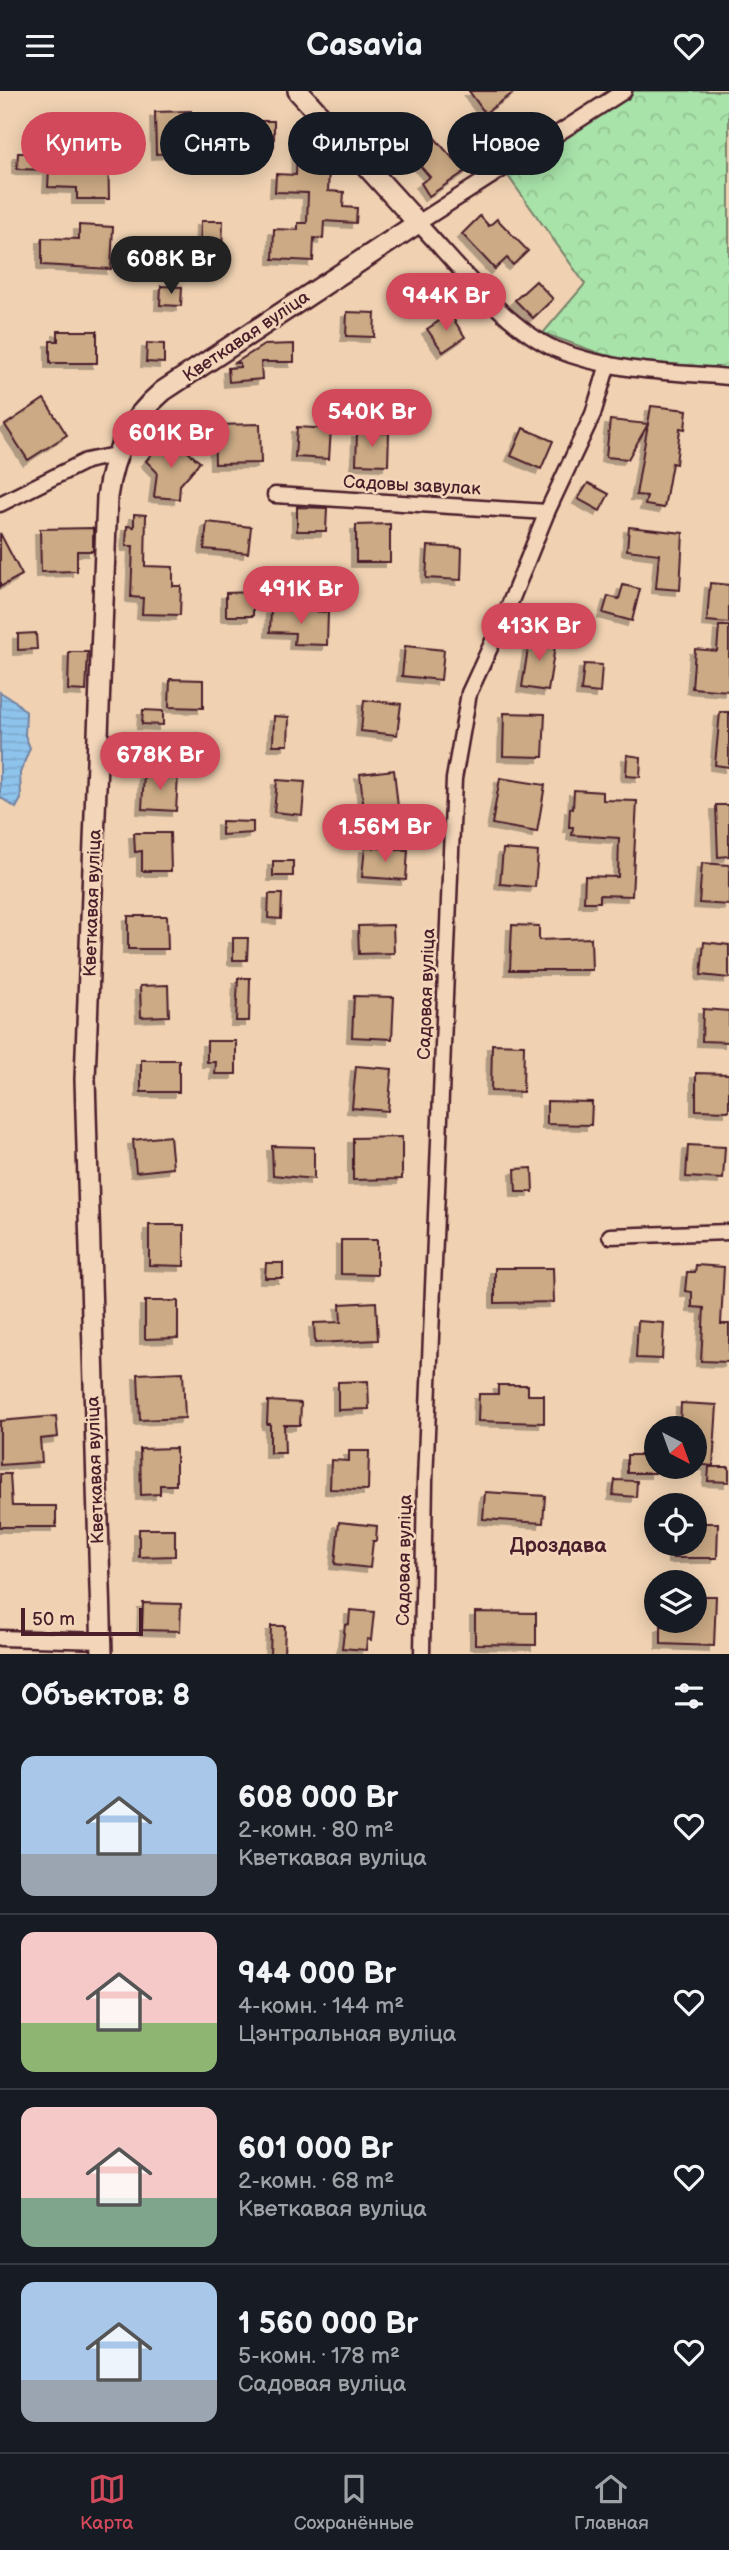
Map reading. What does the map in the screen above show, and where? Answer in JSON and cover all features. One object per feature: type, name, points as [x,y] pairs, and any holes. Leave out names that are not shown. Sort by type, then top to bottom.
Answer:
[{"type":"street","points":[[298,91],[500,310],[530,334],[553,348],[633,370],[729,377]]},
{"type":"street","points":[[418,223],[624,91]]},
{"type":"street","name":"Кветкавая вуліца","points":[[102,1647],[90,1317],[85,1079],[107,497],[115,455],[146,406],[163,391],[418,223]]},
{"type":"street","name":"Садовая вуліца","points":[[422,1654],[425,1481],[454,779],[469,693],[506,613],[547,512],[593,414],[608,364]]},
{"type":"street","points":[[0,504],[86,461],[115,455]]},
{"type":"street","name":"Садовы завулак","points":[[275,495],[547,512]]},
{"type":"street","points":[[610,1236],[729,1232]]},
{"type":"street","points":[[0,1638],[102,1647]]},
{"type":"green space","points":[[625,91],[729,91],[729,369],[618,360],[543,333],[585,284],[508,176],[564,175],[564,135]]},
{"type":"water","points":[[0,692],[26,712],[25,735],[30,748],[20,773],[21,799],[16,808],[0,797]]},
{"type":"building","points":[[469,91],[516,91],[486,112]]},
{"type":"building","points":[[191,111],[160,112],[160,154],[156,154],[155,112]]},
{"type":"building","points":[[433,136],[447,152],[447,175],[460,175],[429,196],[421,183],[430,177],[428,175],[433,175]]},
{"type":"building","points":[[18,153],[21,153],[21,169],[17,169]]},
{"type":"building","points":[[276,174],[329,175],[328,191],[344,192],[343,207],[357,208],[356,223],[324,221],[323,239],[314,238],[313,261],[273,259],[274,229],[298,230],[298,223],[307,223],[308,193],[275,192]]},
{"type":"building","points":[[49,175],[109,175],[109,199],[77,199],[77,188],[48,187]]},
{"type":"building","points":[[480,216],[489,226],[497,219],[528,251],[513,265],[507,258],[495,269],[462,234]]},
{"type":"building","points":[[201,221],[223,221],[222,253],[200,253]]},
{"type":"building","points":[[79,225],[113,227],[111,269],[42,265],[42,238],[79,239]]},
{"type":"building","points":[[536,281],[553,299],[533,318],[515,300]]},
{"type":"building","points":[[161,286],[182,287],[181,306],[160,305]]},
{"type":"building","points":[[347,312],[375,313],[374,337],[346,336]]},
{"type":"building","points":[[450,314],[465,337],[443,352],[427,329]]},
{"type":"building","points":[[58,331],[97,331],[97,363],[50,363],[50,341],[58,341]]},
{"type":"building","points":[[147,343],[164,344],[164,363],[146,362]]},
{"type":"building","points":[[294,344],[294,362],[261,362],[262,379],[229,382],[228,368],[240,367],[240,363],[235,363],[264,345]]},
{"type":"building","points":[[44,399],[67,435],[28,460],[5,425]]},
{"type":"building","points":[[651,406],[687,410],[685,429],[680,428],[676,464],[672,463],[664,508],[645,505],[647,496],[636,495]]},
{"type":"building","points":[[610,420],[648,424],[628,459],[606,457]]},
{"type":"building","points":[[260,424],[261,463],[215,464],[214,425]]},
{"type":"building","points":[[297,427],[331,429],[329,459],[295,457]]},
{"type":"building","points":[[523,428],[553,441],[541,469],[511,456]]},
{"type":"building","points":[[357,432],[389,433],[388,465],[356,464]]},
{"type":"building","points":[[177,443],[200,462],[180,485],[179,499],[154,497],[157,472],[146,461],[159,445],[170,451]]},
{"type":"building","points":[[588,483],[609,494],[600,511],[578,499]]},
{"type":"building","points":[[297,507],[327,508],[326,531],[297,531]]},
{"type":"building","points":[[134,514],[146,515],[145,566],[173,567],[173,586],[181,586],[180,615],[142,614],[143,598],[131,597],[133,546],[126,546],[127,526],[134,527]]},
{"type":"building","points":[[207,522],[251,527],[248,553],[204,549]]},
{"type":"building","points":[[390,524],[390,562],[356,562],[356,525]]},
{"type":"building","points":[[629,527],[683,533],[680,590],[656,588],[659,554],[627,550]]},
{"type":"building","points":[[93,528],[93,551],[77,551],[77,571],[41,572],[40,529]]},
{"type":"building","points":[[0,533],[22,575],[0,587]]},
{"type":"building","points":[[428,546],[462,548],[461,580],[426,578]]},
{"type":"building","points":[[710,583],[729,585],[729,623],[707,621]]},
{"type":"building","points":[[623,585],[640,589],[632,621],[603,613],[608,596],[619,599]]},
{"type":"building","points":[[253,592],[253,616],[226,616],[226,593]]},
{"type":"building","points":[[271,609],[328,612],[327,645],[294,644],[295,633],[270,632]]},
{"type":"building","points":[[719,626],[729,626],[729,691],[692,688],[695,649],[717,651]]},
{"type":"building","points":[[36,633],[37,649],[18,650],[18,634]]},
{"type":"building","points":[[530,636],[556,640],[548,691],[522,687]]},
{"type":"building","points":[[405,646],[444,650],[441,680],[402,676]]},
{"type":"building","points":[[69,652],[88,652],[86,691],[68,690]]},
{"type":"building","points":[[584,664],[602,665],[600,693],[581,691]]},
{"type":"building","points":[[170,679],[203,680],[203,708],[169,707]]},
{"type":"building","points":[[364,700],[401,704],[397,735],[361,731]]},
{"type":"building","points":[[143,710],[163,711],[163,725],[142,724]]},
{"type":"building","points":[[720,712],[729,712],[729,767],[715,765]]},
{"type":"building","points":[[504,713],[545,714],[543,757],[503,756]]},
{"type":"building","points":[[274,716],[289,717],[288,745],[273,745]]},
{"type":"building","points":[[627,755],[641,757],[640,777],[626,776]]},
{"type":"building","points":[[394,770],[398,807],[364,811],[360,774]]},
{"type":"building","points":[[144,773],[178,775],[176,811],[142,809]]},
{"type":"building","points":[[500,778],[545,785],[537,832],[492,824]]},
{"type":"building","points":[[277,780],[305,782],[302,815],[274,812]]},
{"type":"building","points":[[574,790],[603,792],[603,800],[637,801],[632,896],[600,895],[600,902],[584,902],[585,876],[618,877],[619,838],[572,835],[573,827],[569,827]]},
{"type":"building","points":[[716,805],[729,805],[729,856],[718,857]]},
{"type":"building","points":[[222,821],[253,822],[253,833],[222,835]]},
{"type":"building","points":[[134,833],[170,833],[171,871],[142,871],[142,851],[135,852]]},
{"type":"building","points":[[365,847],[408,850],[406,880],[362,877]]},
{"type":"building","points":[[503,849],[538,852],[535,887],[500,884]]},
{"type":"building","points":[[273,861],[293,861],[293,876],[273,876]]},
{"type":"building","points":[[702,863],[729,865],[729,905],[699,903]]},
{"type":"building","points":[[269,894],[282,894],[281,919],[268,918]]},
{"type":"building","points":[[128,916],[167,916],[168,949],[128,949]]},
{"type":"building","points":[[393,925],[394,953],[359,954],[358,926]]},
{"type":"building","points":[[512,925],[539,926],[539,940],[591,938],[592,970],[510,970]]},
{"type":"building","points":[[233,938],[248,938],[247,960],[233,960]]},
{"type":"building","points":[[704,942],[729,945],[729,978],[701,975]]},
{"type":"building","points":[[238,978],[250,978],[249,1021],[236,1021]]},
{"type":"building","points":[[168,985],[169,1016],[141,1017],[140,986]]},
{"type":"building","points":[[354,996],[394,997],[392,1039],[352,1037]]},
{"type":"building","points":[[703,1009],[729,1011],[729,1042],[702,1041]]},
{"type":"building","points":[[207,1041],[236,1041],[236,1074],[215,1074],[216,1062],[207,1062]]},
{"type":"building","points":[[492,1044],[524,1045],[523,1092],[491,1091]]},
{"type":"building","points":[[141,1060],[179,1060],[179,1092],[141,1092]]},
{"type":"building","points":[[356,1066],[392,1069],[388,1111],[352,1108]]},
{"type":"building","points":[[696,1073],[729,1074],[729,1111],[696,1110]]},
{"type":"building","points":[[547,1101],[592,1102],[591,1125],[547,1124]]},
{"type":"building","points":[[170,1136],[173,1168],[136,1172],[133,1140]]},
{"type":"building","points":[[402,1137],[402,1179],[353,1180],[353,1138]]},
{"type":"building","points":[[688,1145],[725,1147],[723,1179],[686,1177]]},
{"type":"building","points":[[272,1146],[314,1147],[314,1179],[273,1175]]},
{"type":"building","points":[[532,1168],[533,1192],[516,1192],[515,1169]]},
{"type":"building","points":[[149,1225],[184,1225],[184,1266],[149,1265]]},
{"type":"building","points":[[341,1240],[377,1240],[377,1275],[341,1274]]},
{"type":"building","points":[[266,1263],[283,1263],[283,1278],[265,1278]]},
{"type":"building","points":[[696,1265],[724,1267],[721,1324],[729,1324],[729,1362],[701,1361],[704,1308],[692,1307],[692,1292],[685,1291],[687,1272],[695,1272]]},
{"type":"building","points":[[495,1268],[553,1268],[554,1302],[495,1303]]},
{"type":"building","points":[[145,1301],[178,1301],[178,1338],[145,1339]]},
{"type":"building","points":[[376,1302],[378,1340],[315,1343],[314,1323],[341,1322],[340,1304]]},
{"type":"building","points":[[638,1321],[664,1323],[662,1359],[636,1358]]},
{"type":"building","points":[[183,1372],[185,1418],[140,1420],[138,1374]]},
{"type":"building","points":[[368,1381],[369,1409],[338,1410],[338,1382]]},
{"type":"building","points":[[498,1385],[528,1385],[528,1395],[544,1395],[544,1423],[478,1421],[479,1394],[498,1394]]},
{"type":"building","points":[[268,1401],[301,1403],[300,1425],[284,1425],[285,1453],[270,1453]]},
{"type":"building","points":[[681,1403],[717,1405],[713,1466],[707,1465],[707,1416],[680,1416]]},
{"type":"building","points":[[56,1416],[58,1437],[40,1439],[42,1462],[0,1465],[0,1421]]},
{"type":"building","points":[[176,1448],[176,1485],[160,1485],[160,1494],[141,1495],[140,1449]]},
{"type":"building","points":[[349,1451],[369,1451],[368,1490],[330,1489],[331,1460],[349,1461]]},
{"type":"building","points":[[627,1455],[644,1455],[644,1473],[627,1473]]},
{"type":"building","points":[[709,1467],[729,1467],[729,1482],[708,1481]]},
{"type":"building","points":[[0,1474],[10,1474],[12,1506],[56,1506],[56,1527],[0,1527]]},
{"type":"building","points":[[615,1480],[637,1481],[636,1497],[613,1495]]},
{"type":"building","points":[[485,1492],[545,1496],[543,1523],[483,1519]]},
{"type":"building","points":[[339,1522],[377,1526],[370,1568],[335,1564]]},
{"type":"building","points":[[707,1523],[718,1523],[717,1558],[673,1558],[707,1556]]},
{"type":"building","points":[[139,1529],[175,1529],[175,1556],[139,1557]]},
{"type":"building","points":[[707,1596],[716,1596],[714,1646],[661,1644],[661,1633],[707,1633]]},
{"type":"building","points":[[143,1603],[181,1604],[180,1631],[142,1630]]},
{"type":"building","points":[[350,1610],[374,1612],[371,1640],[367,1639],[366,1650],[342,1648]]},
{"type":"building","points":[[475,1612],[536,1613],[536,1645],[475,1644]]},
{"type":"building","points":[[271,1626],[285,1626],[284,1654],[270,1654]]},
{"type":"district","name":"Дроздава","points":[[558,1545]]}]
